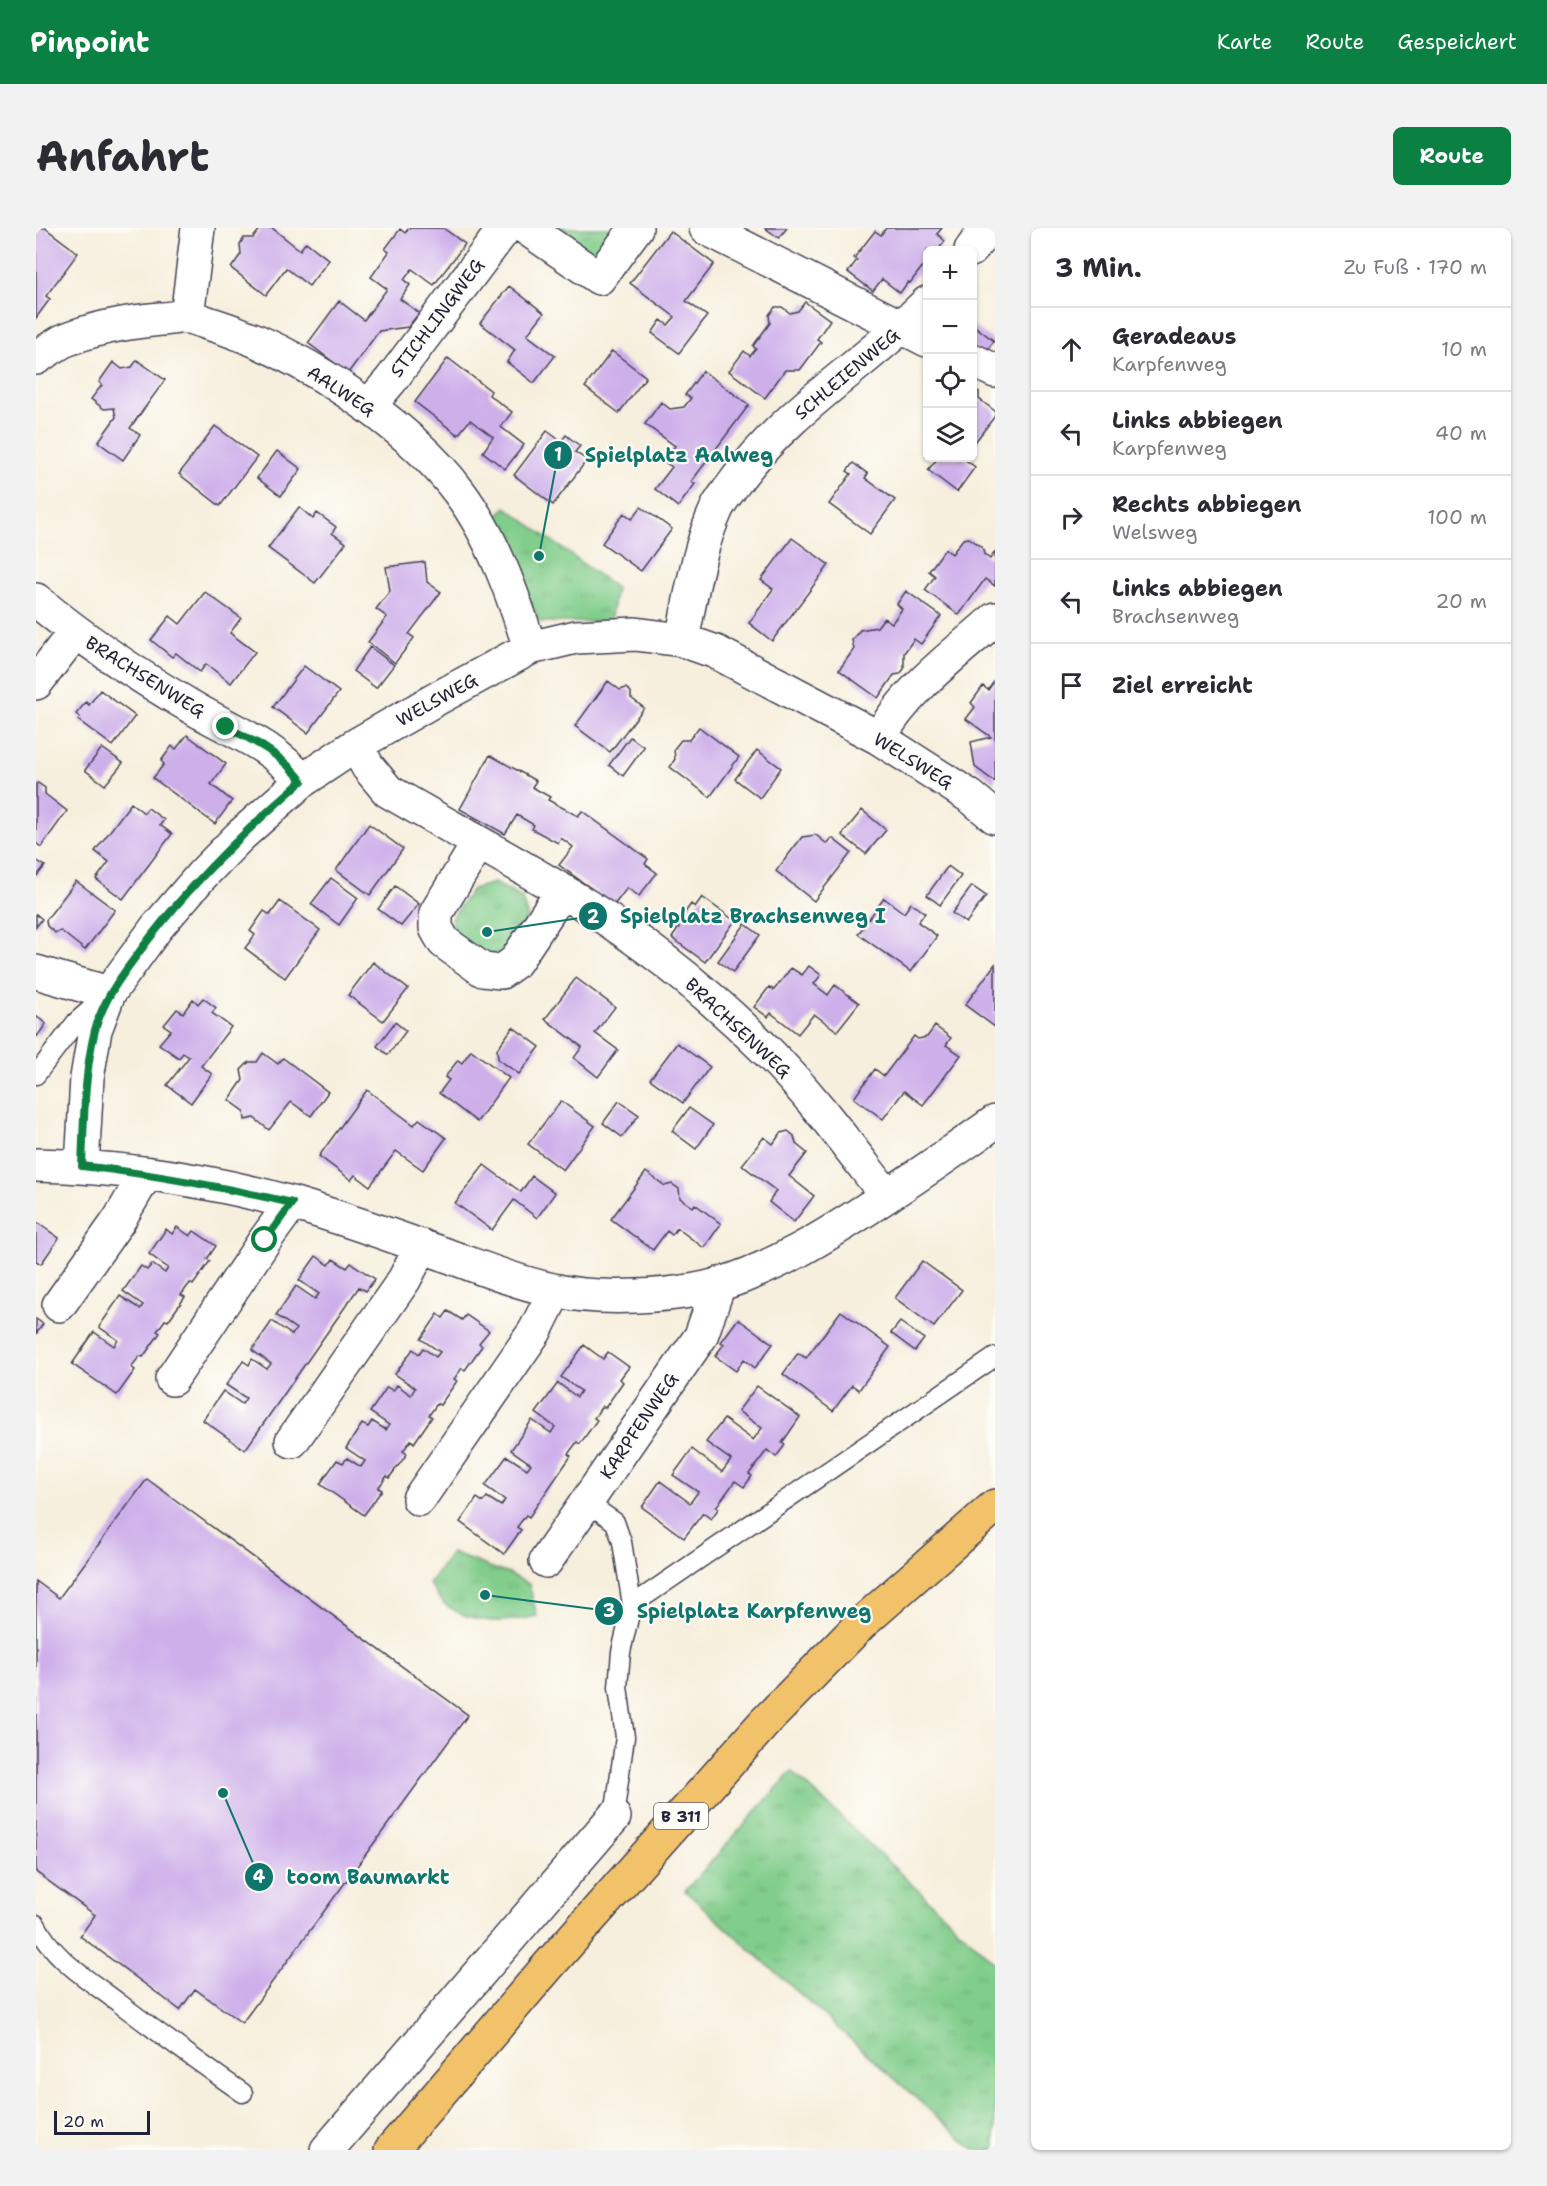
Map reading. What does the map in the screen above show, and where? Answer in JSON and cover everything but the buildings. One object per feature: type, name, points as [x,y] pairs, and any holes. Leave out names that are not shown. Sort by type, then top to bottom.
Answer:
[{"type":"main road","name":"B 311","points":[[391,2150],[549,1965],[765,1722],[862,1623],[995,1506]]},
{"type":"street","points":[[187,317],[198,228]]},
{"type":"street","name":"STICHLINGWEG","points":[[368,407],[391,380],[505,228]]},
{"type":"street","points":[[526,228],[599,279],[636,228]]},
{"type":"street","points":[[706,228],[915,333]]},
{"type":"street","points":[[974,246],[987,228]]},
{"type":"street","name":"SCHLEIENWEG","points":[[682,640],[700,555],[717,506],[750,462],[792,420],[915,333],[923,313]]},
{"type":"street","name":"AALWEG","points":[[36,357],[63,342],[97,330],[150,320],[187,317],[237,332],[316,373],[368,407],[434,461],[459,492],[482,526],[530,648]]},
{"type":"street","points":[[977,362],[995,370]]},
{"type":"street","name":"BRACHSENWEG","points":[[36,600],[75,632],[188,705],[262,745],[291,767],[302,781]]},
{"type":"street","points":[[879,738],[891,717],[909,694],[995,619]]},
{"type":"street","name":"BRACHSENWEG","points":[[36,683],[75,632]]},
{"type":"street","name":"WELSWEG","points":[[82,1166],[87,1078],[95,1030],[109,993],[157,927],[240,836],[302,781],[438,698],[530,648],[576,637],[635,634],[682,640],[716,652],[879,738],[971,797],[995,817]]},
{"type":"street","name":"BRACHSENWEG","points":[[356,746],[368,767],[388,791],[562,891],[670,965],[709,998],[769,1053],[822,1113],[887,1196]]},
{"type":"street","points":[[478,844],[436,913],[436,928],[444,942],[483,970],[501,972],[515,962],[562,891]]},
{"type":"street","points":[[36,972],[109,993]]},
{"type":"street","points":[[36,1165],[82,1166],[146,1174],[292,1203],[357,1223],[507,1277],[555,1291],[604,1296],[650,1294],[684,1291],[719,1284],[756,1272],[804,1249],[887,1196],[995,1122]]},
{"type":"street","points":[[59,1305],[119,1220],[146,1174]]},
{"type":"street","points":[[172,1378],[292,1203]]},
{"type":"street","points":[[291,1441],[404,1280],[422,1246]]},
{"type":"street","name":"KARPFENWEG","points":[[546,1561],[700,1336],[719,1284]]},
{"type":"street","points":[[419,1499],[535,1330],[555,1291]]},
{"type":"street","points":[[327,2150],[614,1816]]},
{"type":"lane","points":[[36,1075],[76,1022],[109,993]]},
{"type":"lane","points":[[632,1605],[995,1357]]},
{"type":"lane","points":[[586,1502],[615,1522],[622,1542],[632,1605],[621,1652],[618,1687],[626,1737],[614,1816]]},
{"type":"lane","points":[[36,1924],[51,1948],[77,1972],[194,2060],[243,2093]]},
{"type":"green space","points":[[546,228],[620,228],[611,247],[589,256]]},
{"type":"green space","points":[[506,507],[616,588],[610,622],[540,622],[488,524]]},
{"type":"green space","points":[[494,883],[521,897],[528,918],[505,954],[479,957],[459,944],[451,919],[472,889]]},
{"type":"green space","points":[[451,1553],[509,1574],[529,1584],[537,1616],[490,1621],[468,1617],[447,1606],[429,1584]]},
{"type":"green space","points":[[792,1771],[995,1963],[995,2150],[974,2150],[685,1891]]},
{"type":"place","name":"Spielplatz Aalweg","points":[[539,556]]},
{"type":"place","name":"Spielplatz Brachsenweg I","points":[[487,932]]},
{"type":"place","name":"Spielplatz Karpfenweg","points":[[485,1595]]},
{"type":"place","name":"toom Baumarkt","points":[[223,1793]]},
{"type":"route","points":[[226,727],[262,745],[291,767],[302,781],[240,836],[202,875],[157,927],[109,993],[95,1030],[87,1078],[82,1166],[146,1174],[292,1203],[265,1240]]}]
